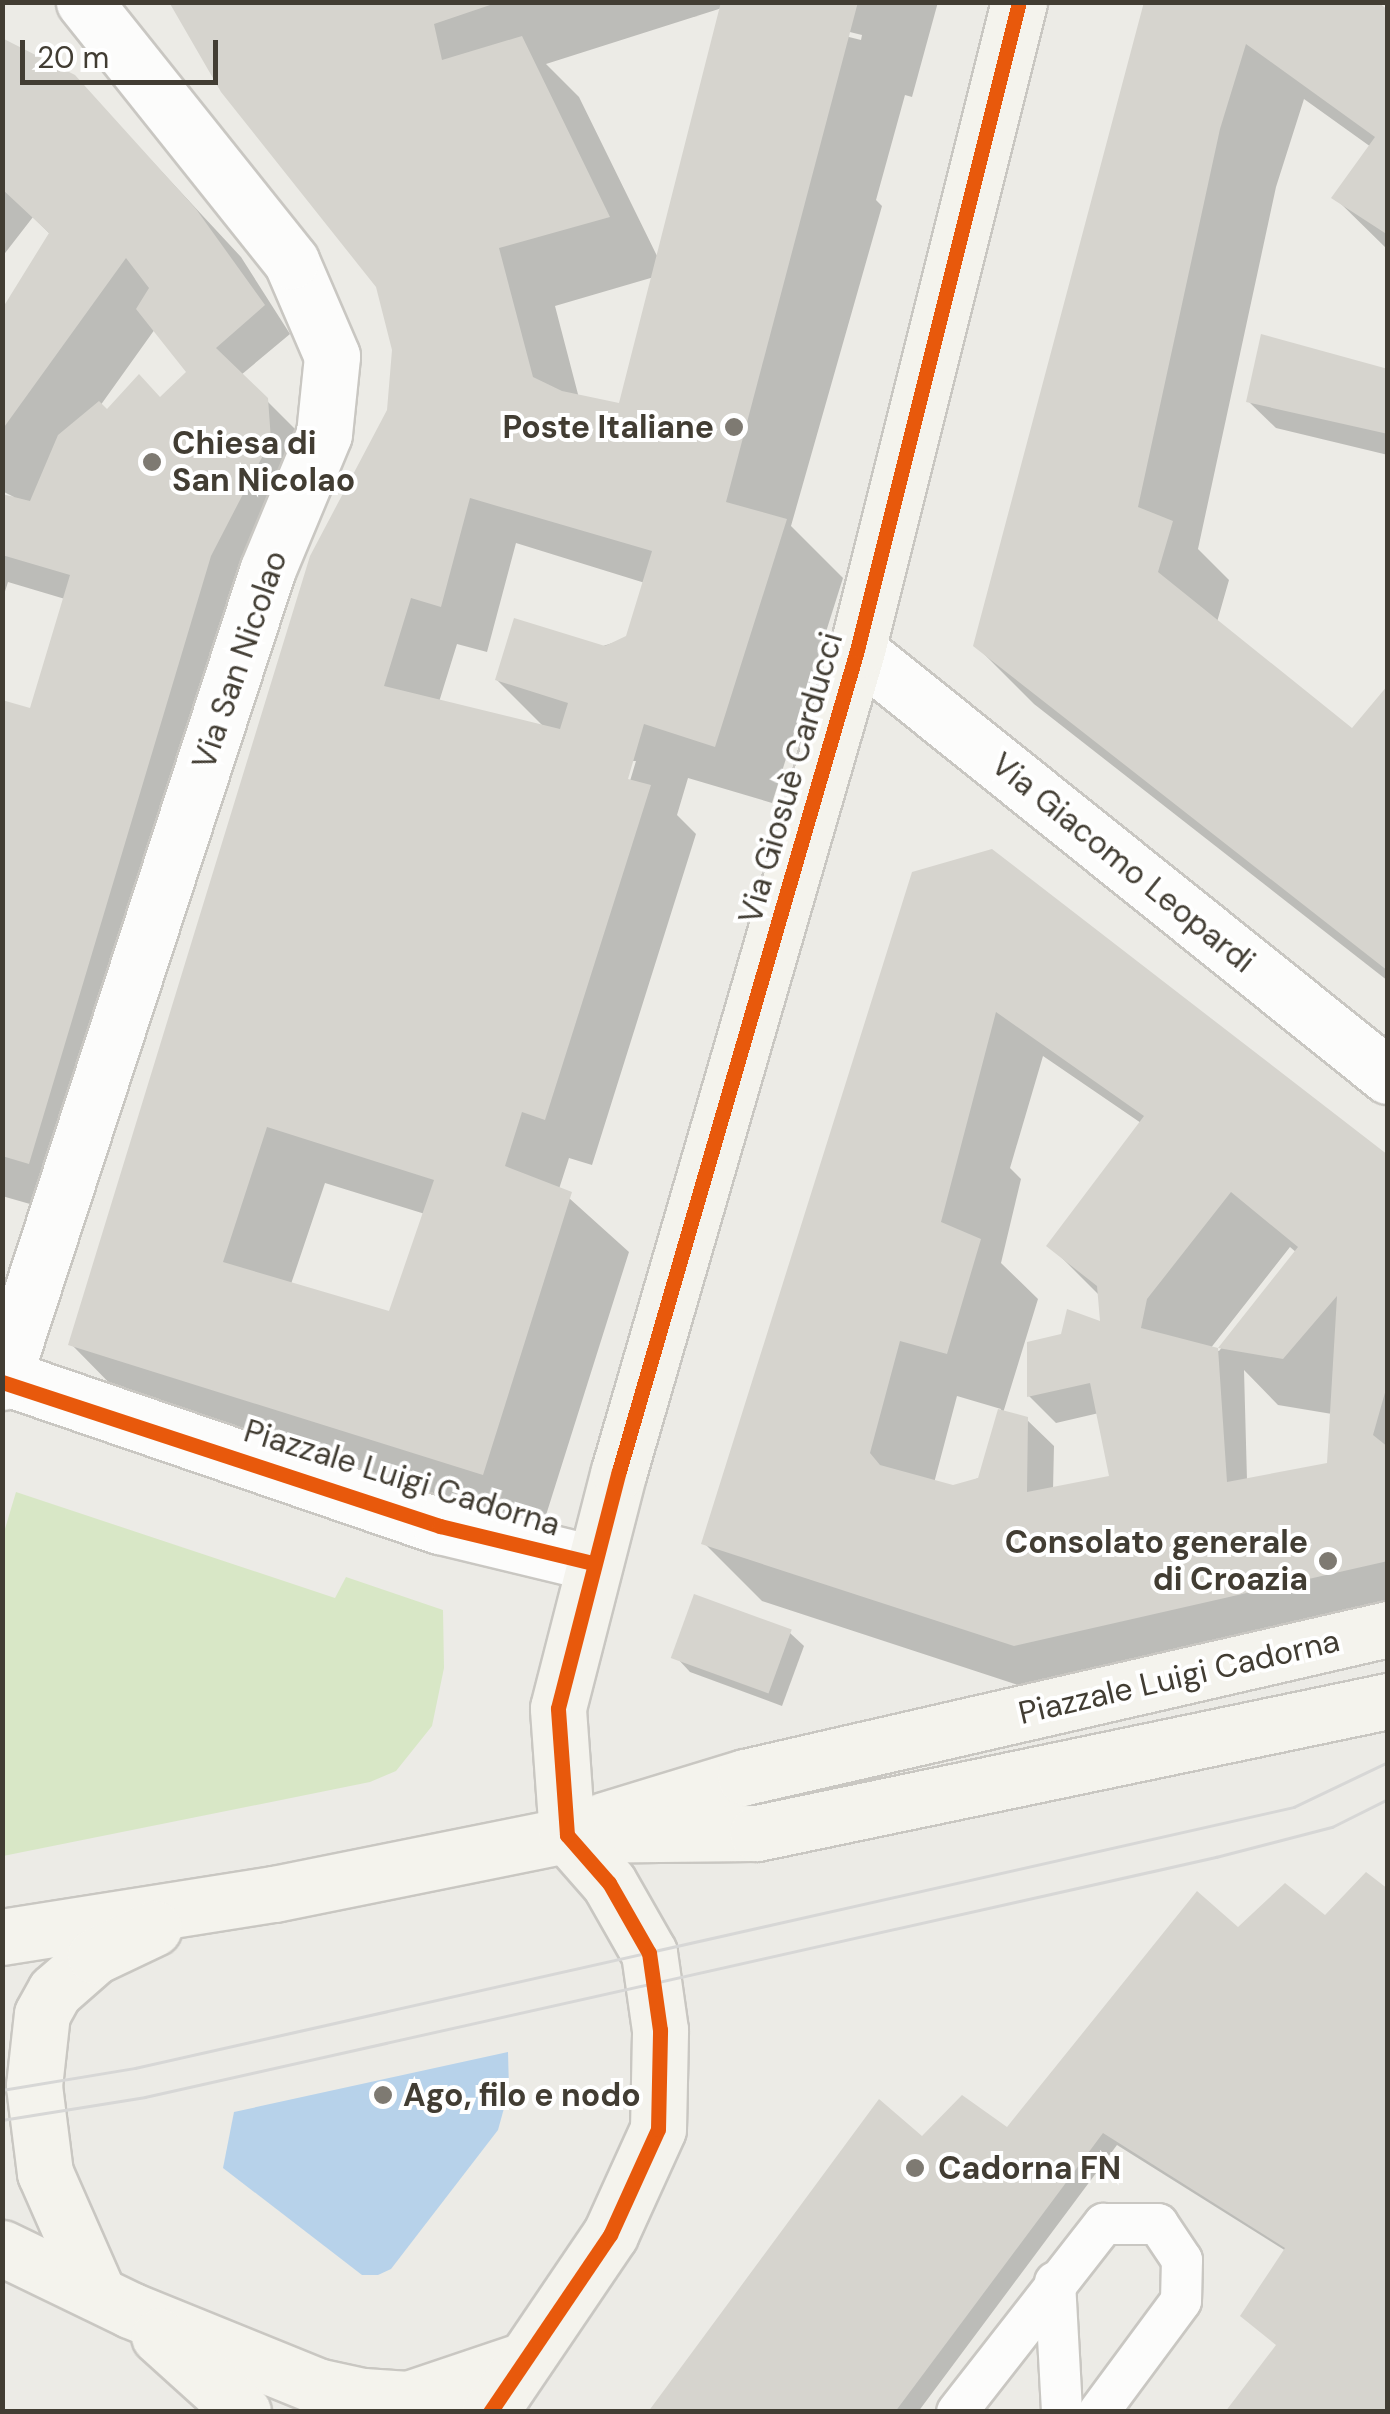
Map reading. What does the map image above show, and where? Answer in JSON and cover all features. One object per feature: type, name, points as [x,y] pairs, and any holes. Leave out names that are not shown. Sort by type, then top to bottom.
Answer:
[{"type":"street","name":"Via San Nicolao","points":[[3,1380],[268,571],[324,434],[332,356],[291,262],[84,2]]},
{"type":"street","name":"Via Giosuè Carducci","points":[[593,1563],[857,650],[1019,2]]},
{"type":"street","name":"Via Giacomo Leopardi","points":[[857,650],[1388,1076]]},
{"type":"street","name":"Piazzale Luigi Cadorna","points":[[3,1380],[440,1526],[593,1563],[558,1708],[566,1834]]},
{"type":"street","name":"Piazzale Luigi Cadorna","points":[[2,1937],[274,1894],[566,1834],[652,1801],[746,1777],[1388,1629]]},
{"type":"street","name":"Piazzale Luigi Cadorna","points":[[566,1834],[758,1833],[1388,1701]]},
{"type":"street","points":[[490,2412],[610,2236],[658,2129],[660,2030],[648,1954],[610,1883],[566,1834]]},
{"type":"street","name":"Piazzale Luigi Cadorna","points":[[243,2412],[113,2300],[45,2173],[34,2086],[42,2014],[55,1991],[94,1956],[162,1924],[274,1894]]},
{"type":"street","name":"Piazzale Luigi Cadorna","points":[[2,2248],[113,2300],[317,2386],[363,2396],[408,2399],[524,2360]]},
{"type":"lane","points":[[957,2412],[1104,2224],[1158,2224],[1182,2260],[1181,2301],[1099,2412]]},
{"type":"lane","points":[[1056,2282],[1062,2412]]},
{"type":"green space","points":[[16,1492],[335,1598],[346,1577],[443,1610],[444,1668],[432,1726],[396,1771],[370,1782],[3,1856],[2,1539]]},
{"type":"water","points":[[508,2052],[509,2090],[498,2130],[391,2269],[378,2275],[362,2275],[223,2168],[234,2112]]},
{"type":"building","points":[[169,2],[499,2],[434,24],[442,60],[522,36],[610,217],[499,248],[533,377],[562,391],[619,403],[721,2],[858,2],[726,502],[787,519],[715,747],[644,724],[628,779],[651,785],[545,1120],[522,1112],[505,1166],[572,1192],[483,1475],[68,1345],[310,556],[387,410],[392,350],[376,287],[221,92]],"holes":[[[470,498],[652,551],[626,636],[605,646],[514,618],[495,680],[568,703],[560,729],[384,686],[411,598],[441,607]],[[267,1127],[434,1180],[389,1311],[223,1262]]]},
{"type":"building","points":[[1144,2],[1378,2],[1388,10],[1388,235],[1331,198],[1375,137],[1246,44],[1220,129],[1138,507],[1173,521],[1158,572],[1352,728],[1388,685],[1388,971],[973,646]]},
{"type":"building","points":[[2,38],[75,75],[196,209],[265,305],[216,348],[268,398],[271,440],[211,556],[29,1164],[2,1156],[2,700],[30,708],[70,575],[2,555],[2,494],[30,501],[58,435],[99,401],[107,409],[139,374],[160,397],[186,372],[136,309],[149,288],[126,258],[2,430],[2,309],[49,233],[2,189]]},
{"type":"building","points":[[1261,334],[1388,369],[1388,434],[1246,402]]},
{"type":"building","points":[[992,849],[1388,1155],[1388,1382],[1373,1435],[1388,1447],[1388,1561],[1014,1646],[701,1544],[912,872]],"holes":[[[996,1012],[1144,1116],[1046,1246],[1097,1286],[1100,1321],[1067,1309],[1061,1334],[1027,1342],[1027,1397],[1090,1383],[1109,1476],[1027,1492],[1028,1417],[998,1409],[978,1478],[953,1485],[880,1465],[870,1453],[900,1341],[947,1354],[981,1239],[941,1222]],[[1231,1192],[1298,1247],[1218,1348],[1141,1328],[1147,1299]],[[1337,1296],[1327,1463],[1227,1482],[1218,1348],[1283,1359]]]},
{"type":"building","points":[[694,1594],[792,1630],[768,1693],[671,1658]]},
{"type":"building","points":[[1366,1872],[1388,1889],[1388,2412],[1225,2412],[1276,2345],[1240,2316],[1285,2248],[1103,2133],[895,2412],[648,2412],[879,2099],[922,2136],[962,2095],[1007,2127],[1197,1891],[1238,1927],[1285,1883],[1325,1915]]},
{"type":"tram line","points":[[2,2090],[135,2068],[1294,1807],[1388,1762]]},
{"type":"tram line","points":[[2,2120],[145,2097],[1216,1857],[1332,1827],[1388,1799]]},
{"type":"cycle path","points":[[490,2412],[610,2235],[658,2129],[660,2030],[649,1953],[609,1883],[567,1835],[558,1708],[619,1471],[857,650],[1019,2]]},
{"type":"cycle path","points":[[2,1382],[440,1526],[593,1563]]},
{"type":"place","name":"Poste Italiane","points":[[734,427]]},
{"type":"place","name":"Chiesa di San Nicolao","points":[[152,462]]},
{"type":"place","name":"Consolato generale di Croazia","points":[[1328,1561]]},
{"type":"place","name":"Ago, filo e nodo","points":[[383,2095]]},
{"type":"place","name":"Cadorna FN","points":[[915,2168]]}]
